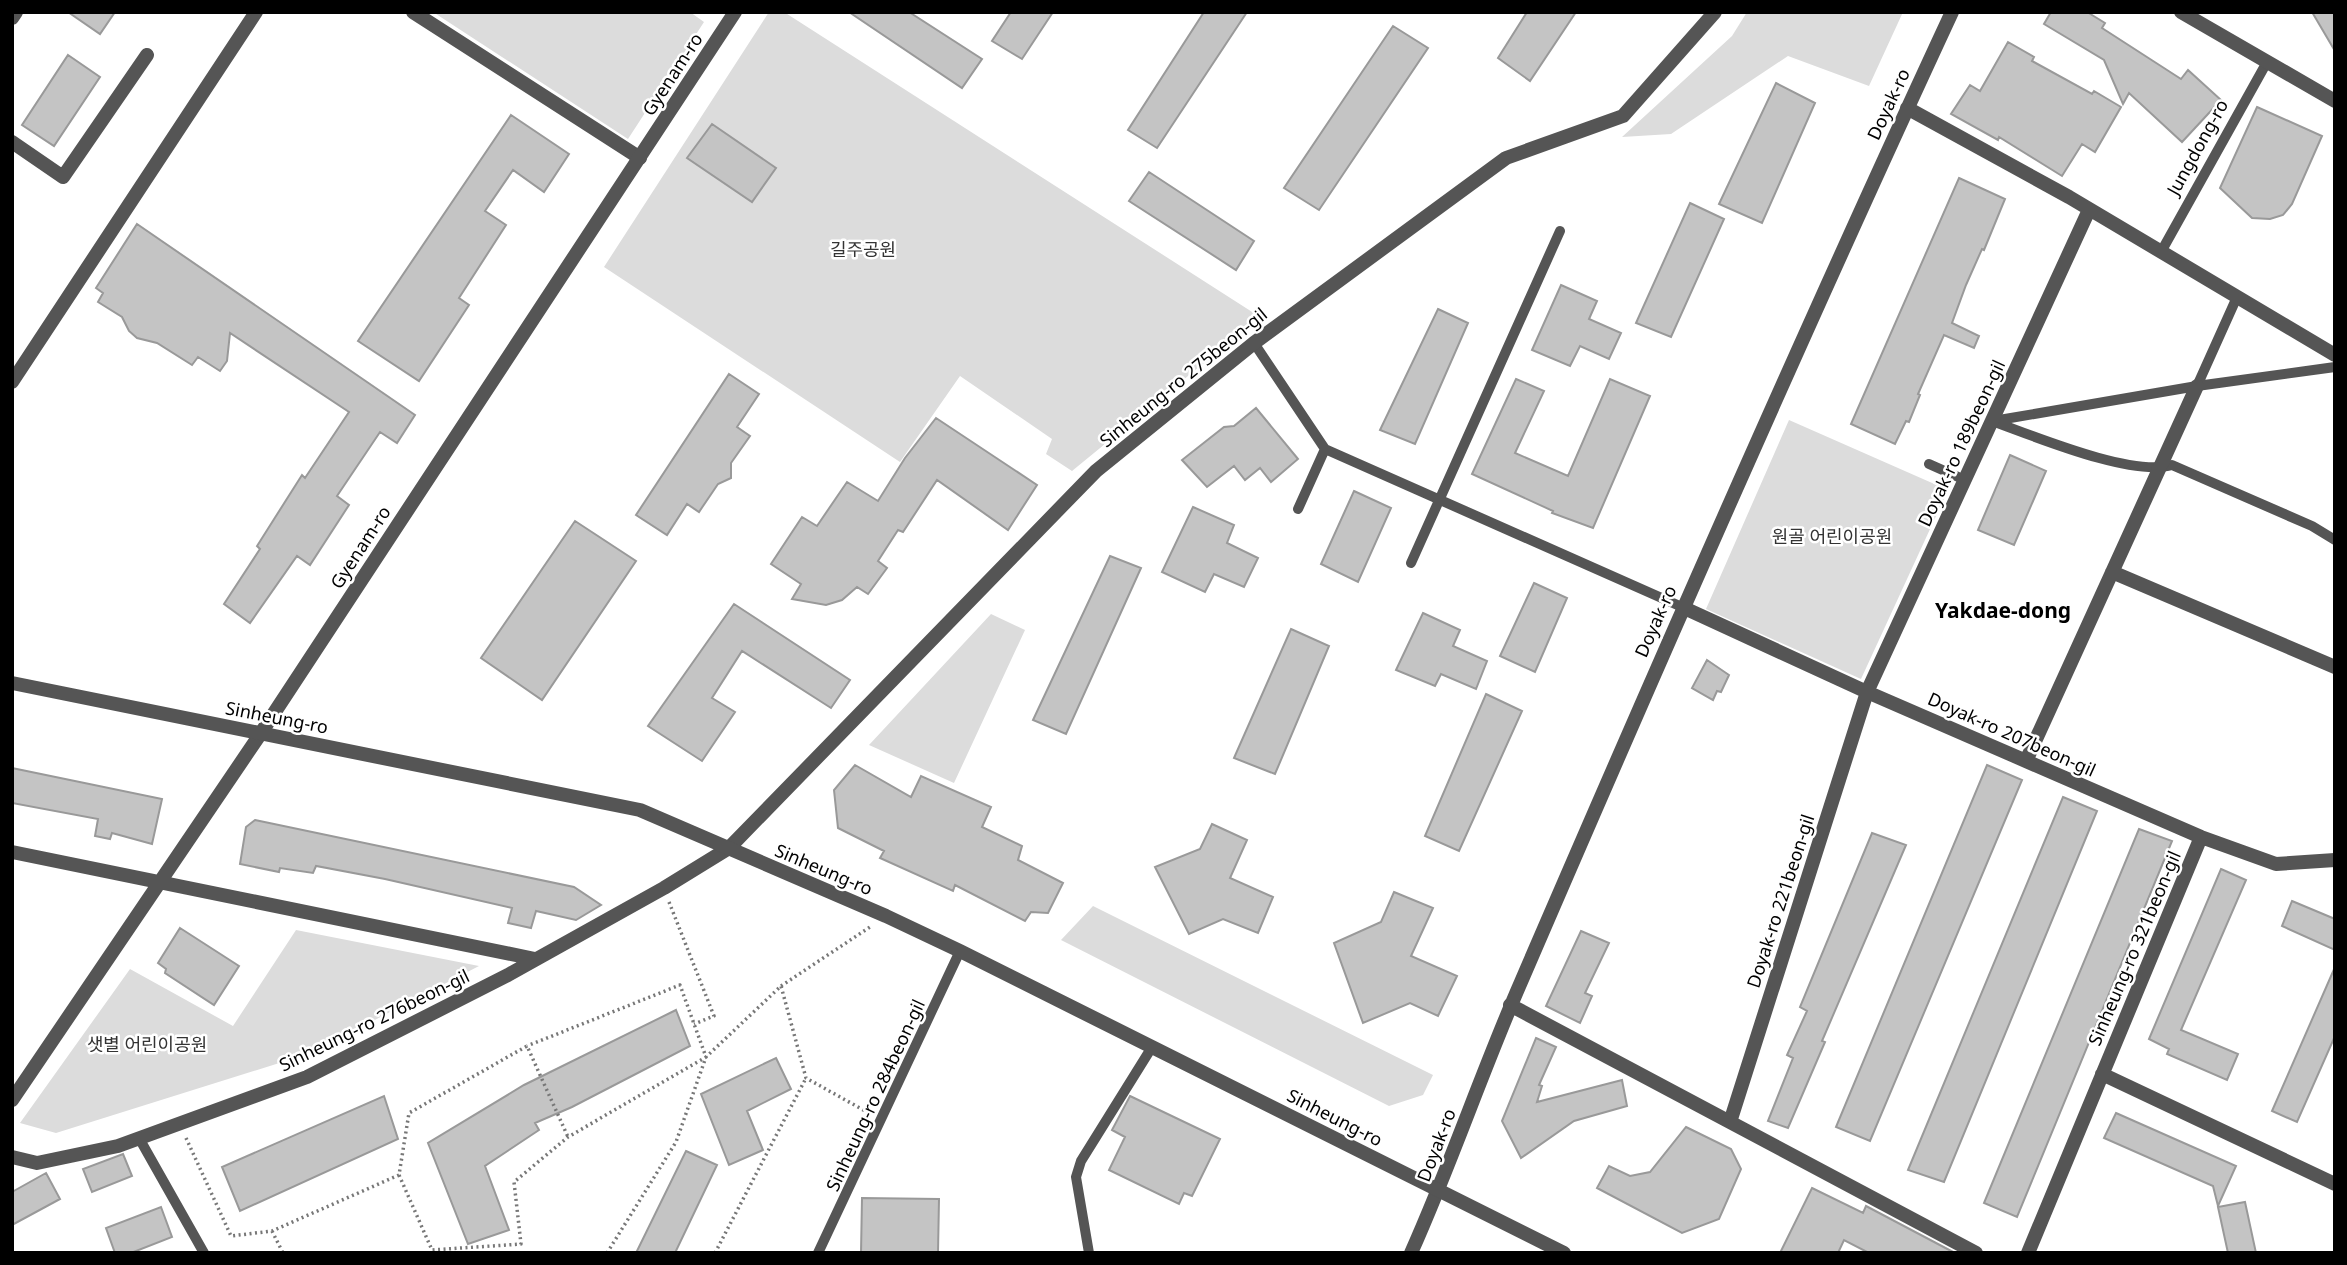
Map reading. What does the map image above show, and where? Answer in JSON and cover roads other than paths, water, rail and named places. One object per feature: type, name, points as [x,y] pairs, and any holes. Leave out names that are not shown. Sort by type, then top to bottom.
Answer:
[{"type":"street","points":[[12,18],[16,12]]},
{"type":"street","points":[[12,382],[256,12]]},
{"type":"street","points":[[414,12],[640,158]]},
{"type":"street","name":"Gyenam-ro","points":[[12,1100],[261,733],[735,12]]},
{"type":"street","name":"Sinheung-ro 275beon-gil","points":[[729,848],[1096,471],[1254,343],[1506,158],[1623,116],[1716,12]]},
{"type":"street","name":"Doyak-ro","points":[[1411,1253],[1439,1190],[1510,1006],[1682,607],[1952,12]]},
{"type":"street","points":[[2181,12],[2335,101]]},
{"type":"street","points":[[12,142],[64,177],[147,55]]},
{"type":"street","points":[[1907,108],[2089,210],[2335,355]]},
{"type":"street","name":"Doyak-ro 189beon-gil","points":[[1867,692],[2089,210]]},
{"type":"street","points":[[2026,761],[2197,386]]},
{"type":"street","points":[[2112,572],[2335,667]]},
{"type":"street","name":"Doyak-ro 207beon-gil","points":[[1682,607],[1867,692],[2201,837],[2276,864],[2335,860]]},
{"type":"street","name":"Sinheung-ro","points":[[12,683],[640,810],[886,916],[960,951],[1564,1253]]},
{"type":"street","name":"Doyak-ro 221beon-gil","points":[[1730,1122],[1867,692]]},
{"type":"street","name":"Sinheung-ro 321beon-gil","points":[[2028,1253],[2201,837]]},
{"type":"street","name":"Sinheung-ro 276beon-gil","points":[[12,1157],[37,1163],[118,1146],[307,1077],[508,975],[664,888],[729,848]]},
{"type":"street","points":[[15,858],[536,959]]},
{"type":"street","points":[[1510,1006],[1976,1253]]},
{"type":"street","name":"Sinheung-ro 321beon-gil","points":[[2102,1074],[2335,1184]]},
{"type":"lane","name":"Jungdong-ro","points":[[2161,252],[2267,62]]},
{"type":"lane","points":[[1411,563],[1560,231]]},
{"type":"lane","points":[[2197,386],[2237,297]]},
{"type":"lane","points":[[1254,343],[1325,449],[1682,607]]},
{"type":"lane","points":[[1992,421],[2197,386],[2335,367]]},
{"type":"lane","points":[[1992,421],[2085,455],[2159,469],[2172,465],[2312,526],[2335,540]]},
{"type":"lane","points":[[1298,509],[1325,449]]},
{"type":"lane","points":[[1929,464],[1965,480]]},
{"type":"lane","name":"Sinheung-ro 284beon-gil","points":[[818,1253],[960,951]]},
{"type":"lane","points":[[1089,1253],[1076,1177],[1080,1161],[1152,1047]]},
{"type":"lane","points":[[139,1138],[204,1253]]},
{"type":"district","name":"Yakdae-dong","points":[[2003,610]]},
{"type":"park label","name":"길주공원","points":[[863,249]]},
{"type":"park label","name":"원골 어린이공원","points":[[1832,536]]},
{"type":"park label","name":"샛별 어린이공원","points":[[147,1044]]}]
